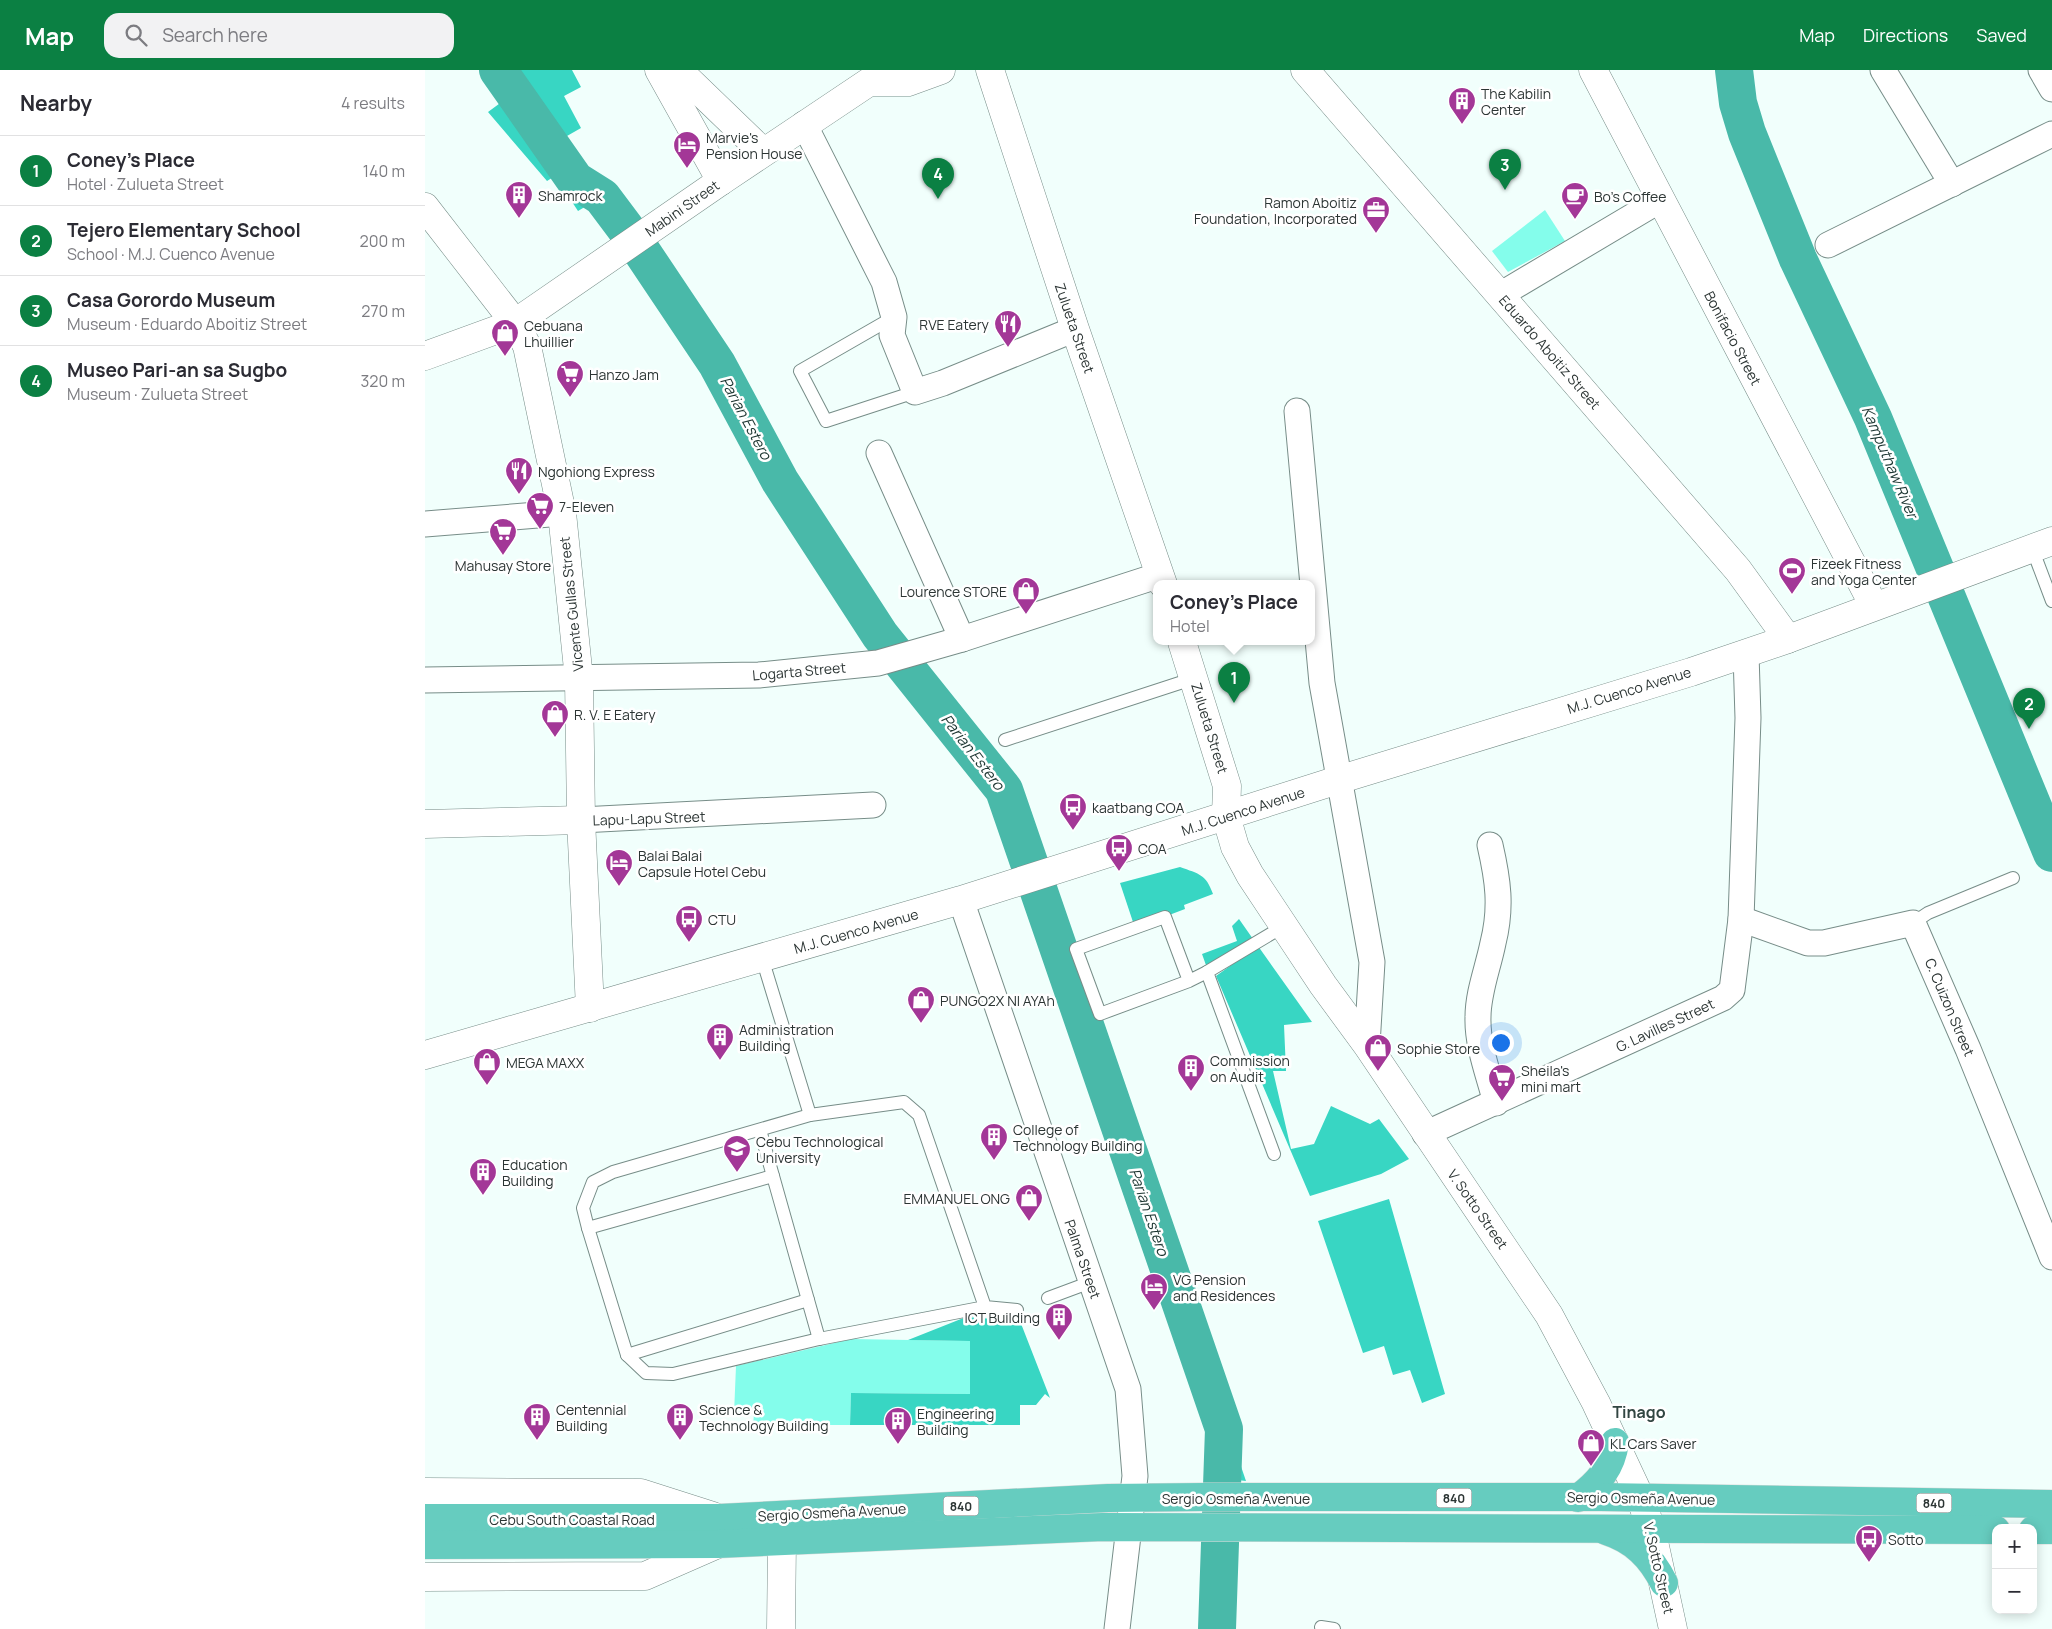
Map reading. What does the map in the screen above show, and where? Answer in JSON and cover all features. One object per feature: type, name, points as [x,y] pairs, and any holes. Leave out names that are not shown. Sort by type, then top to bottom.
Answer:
[{"type":"highway","points":[[1577,1498],[1593,1486],[1607,1470],[1612,1458],[1615,1442]]},
{"type":"highway","name":"Sergio Osmeña Avenue","points":[[718,1531],[1132,1498],[1640,1497],[1885,1503],[2052,1504]]},
{"type":"highway","name":"Cebu South Coastal Road","points":[[425,1518],[718,1531]]},
{"type":"highway","name":"Sergio Osmeña Avenue","points":[[718,1531],[782,1541],[1202,1527],[1992,1530]]},
{"type":"highway","points":[[1598,1528],[1624,1538],[1637,1546],[1662,1574]]},
{"type":"highway","points":[[1662,1574],[1671,1543],[1695,1528]]},
{"type":"highway","points":[[2037,1530],[2052,1530]]},
{"type":"highway","name":"Cebu South Coastal Road","points":[[425,1545],[718,1531]]},
{"type":"street","points":[[659,70],[721,181]]},
{"type":"street","points":[[678,70],[763,152]]},
{"type":"street","name":"Mabini Street","points":[[425,356],[515,323],[873,76],[908,82],[941,70]]},
{"type":"street","name":"Zulueta Street","points":[[990,70],[1075,329],[1161,580]]},
{"type":"street","name":"Eduardo Aboitiz Street","points":[[1305,70],[1738,570],[1788,639]]},
{"type":"street","name":"Bonifacio Street","points":[[1593,70],[1874,606]]},
{"type":"street","points":[[1883,70],[1952,184]]},
{"type":"street","points":[[2041,70],[2052,89]]},
{"type":"street","points":[[803,124],[884,282],[895,316],[892,335],[915,392],[943,383],[1075,329]]},
{"type":"street","points":[[1828,245],[2052,134]]},
{"type":"street","points":[[1500,295],[1660,200]]},
{"type":"street","name":"Vicente Gullas Street","points":[[425,208],[515,323],[527,346],[563,513],[579,679],[581,820],[590,1008]]},
{"type":"street","points":[[1297,411],[1313,580]]},
{"type":"street","points":[[879,453],[962,639]]},
{"type":"street","points":[[425,524],[563,513]]},
{"type":"street","name":"M.J. Cuenco Avenue","points":[[425,1055],[961,900],[1338,780],[1747,654],[2042,544]]},
{"type":"street","name":"Logarta Street","points":[[425,680],[759,675],[878,663],[1153,582]]},
{"type":"street","points":[[1315,607],[1322,683],[1372,962],[1367,1045]]},
{"type":"street","name":"Zulueta Street","points":[[1183,645],[1195,678],[1227,786],[1226,816]]},
{"type":"street","name":"G. Lavilles Street","points":[[1425,1134],[1723,998],[1731,990],[1741,919],[1748,718],[1747,654]]},
{"type":"street","name":"Lapu-Lapu Street","points":[[425,824],[581,820],[873,805]]},
{"type":"street","name":"V. Sotto Street","points":[[1226,816],[1235,847],[1250,875],[1283,926],[1367,1045],[1425,1134],[1519,1268],[1549,1315],[1615,1442],[1640,1497],[1651,1528],[1673,1629]]},
{"type":"street","points":[[1490,845],[1499,885],[1497,921],[1480,995],[1478,1017],[1479,1034],[1496,1103]]},
{"type":"street","name":"Palma Street","points":[[961,900],[1128,1389],[1135,1476],[1117,1629]]},
{"type":"street","points":[[1741,919],[1808,943],[1824,943],[1913,923]]},
{"type":"street","name":"C. Cuizon Street","points":[[1913,923],[1968,1049],[2052,1257]]},
{"type":"street","name":"Sergio Osmeña Avenue","points":[[425,1492],[641,1493],[718,1531]]},
{"type":"street","name":"Sergio Osmeña Avenue","points":[[425,1577],[645,1576],[718,1531]]},
{"type":"street","points":[[781,1629],[782,1541]]},
{"type":"lane","points":[[895,316],[800,371],[826,421],[915,392]]},
{"type":"lane","points":[[2042,544],[2052,601]]},
{"type":"lane","points":[[1005,740],[1195,678]]},
{"type":"lane","points":[[1913,923],[1928,913],[2013,878]]},
{"type":"lane","points":[[1189,981],[1165,917],[1076,949],[1100,1014],[1189,981],[1283,926]]},
{"type":"lane","points":[[762,958],[810,1115]]},
{"type":"lane","points":[[1207,972],[1274,1154]]},
{"type":"lane","points":[[985,1307],[919,1115],[904,1102],[810,1115],[613,1172],[593,1182],[583,1208],[627,1355],[646,1372],[673,1374],[819,1339],[985,1307],[1017,1310]]},
{"type":"lane","points":[[760,1130],[819,1339]]},
{"type":"lane","points":[[588,1228],[773,1176]]},
{"type":"lane","points":[[1049,1298],[1091,1282]]},
{"type":"lane","points":[[627,1355],[808,1300]]},
{"type":"green space","points":[[485,70],[572,70],[581,87],[564,96],[581,128],[560,140],[578,173],[587,168],[614,196],[618,194],[632,218],[613,233],[593,202],[578,211],[555,176],[547,181],[488,112],[507,98]]},
{"type":"green space","points":[[1545,210],[1565,241],[1508,272],[1492,251]]},
{"type":"green space","points":[[1180,867],[1201,876],[1208,882],[1213,894],[1184,905],[1185,909],[1135,928],[1120,883]]},
{"type":"green space","points":[[1048,902],[1246,1481],[1220,1478],[1200,1402],[1183,1357],[1189,1354],[1025,907]]},
{"type":"green space","points":[[1239,919],[1253,939],[1207,968],[1202,954],[1237,941],[1232,926]]},
{"type":"green space","points":[[1258,946],[1312,1022],[1284,1025],[1286,1071],[1273,1071],[1291,1149],[1314,1144],[1331,1106],[1370,1124],[1379,1119],[1409,1159],[1381,1174],[1310,1196],[1216,976]]},
{"type":"green space","points":[[1389,1199],[1445,1394],[1422,1403],[1410,1370],[1393,1375],[1384,1346],[1363,1353],[1318,1221]]},
{"type":"green space","points":[[966,1317],[1020,1321],[1050,1398],[1045,1394],[1036,1405],[1020,1405],[1020,1425],[850,1425],[851,1393],[970,1394],[970,1341],[908,1340]]},
{"type":"green space","points":[[851,1339],[970,1341],[970,1394],[851,1393],[850,1425],[753,1425],[754,1414],[734,1414],[736,1366]]},
{"type":"waterway","name":"Parian Estero","points":[[498,70],[575,180],[602,197],[632,237],[717,364],[780,481],[880,635],[1004,790],[1224,1429],[1217,1629]]},
{"type":"waterway","name":"Kamputhaw River","points":[[1734,70],[1738,103],[1747,133],[1798,259],[1873,418],[2052,853]]},
{"type":"place","name":"The Kabilin Center","points":[[1462,125]]},
{"type":"place","name":"Marvie's Pension House","points":[[687,169]]},
{"type":"place","name":"Casa Gorordo Museum","points":[[1505,190]]},
{"type":"place","name":"Museo Pari-an sa Sugbo","points":[[938,199]]},
{"type":"place","name":"Shamrock","points":[[519,219]]},
{"type":"place","name":"Bo's Coffee","points":[[1575,220]]},
{"type":"place","name":"Ramon Aboitiz Foundation, Incorporated","points":[[1376,234]]},
{"type":"place","name":"RVE Eatery","points":[[1008,348]]},
{"type":"place","name":"Cebuana Lhuillier","points":[[505,357]]},
{"type":"place","name":"Hanzo Jam","points":[[570,398]]},
{"type":"place","name":"Ngohiong Express","points":[[519,495]]},
{"type":"place","name":"7-Eleven","points":[[540,530]]},
{"type":"place","name":"Mahusay Store","points":[[503,556]]},
{"type":"place","name":"Fizeek Fitness and Yoga Center","points":[[1792,595]]},
{"type":"place","name":"Lourence STORE","points":[[1026,615]]},
{"type":"place","name":"Coney's Place","points":[[1234,703]]},
{"type":"place","name":"Tejero Elementary School","points":[[2029,729]]},
{"type":"place","name":"R. V. E Eatery","points":[[555,738]]},
{"type":"place","name":"kaatbang COA","points":[[1073,831]]},
{"type":"place","name":"COA","points":[[1119,872]]},
{"type":"place","name":"Balai Balai Capsule Hotel Cebu","points":[[619,887]]},
{"type":"place","name":"CTU","points":[[689,943]]},
{"type":"place","name":"PUNGO2X NI AYAh","points":[[921,1024]]},
{"type":"place","name":"Administration Building","points":[[720,1061]]},
{"type":"place","name":"Sophie Store","points":[[1378,1072]]},
{"type":"place","name":"MEGA MAXX","points":[[487,1086]]},
{"type":"place","name":"Commission on Audit","points":[[1191,1092]]},
{"type":"place","name":"Sheila's mini mart","points":[[1502,1102]]},
{"type":"place","name":"College of Technology Building","points":[[994,1161]]},
{"type":"place","name":"Cebu Technological University","points":[[737,1173]]},
{"type":"place","name":"Education Building","points":[[483,1196]]},
{"type":"place","name":"EMMANUEL ONG","points":[[1029,1222]]},
{"type":"place","name":"VG Pension and Residences","points":[[1154,1311]]},
{"type":"place","name":"ICT Building","points":[[1059,1341]]},
{"type":"place","name":"Centennial Building","points":[[537,1441]]},
{"type":"place","name":"Science & Technology Building","points":[[680,1441]]},
{"type":"place","name":"Engineering Building","points":[[898,1445]]},
{"type":"place","name":"KL Cars Saver","points":[[1591,1467]]},
{"type":"place","name":"Sotto","points":[[1869,1563]]},
{"type":"district","name":"Tinago","points":[[1639,1412]]}]
